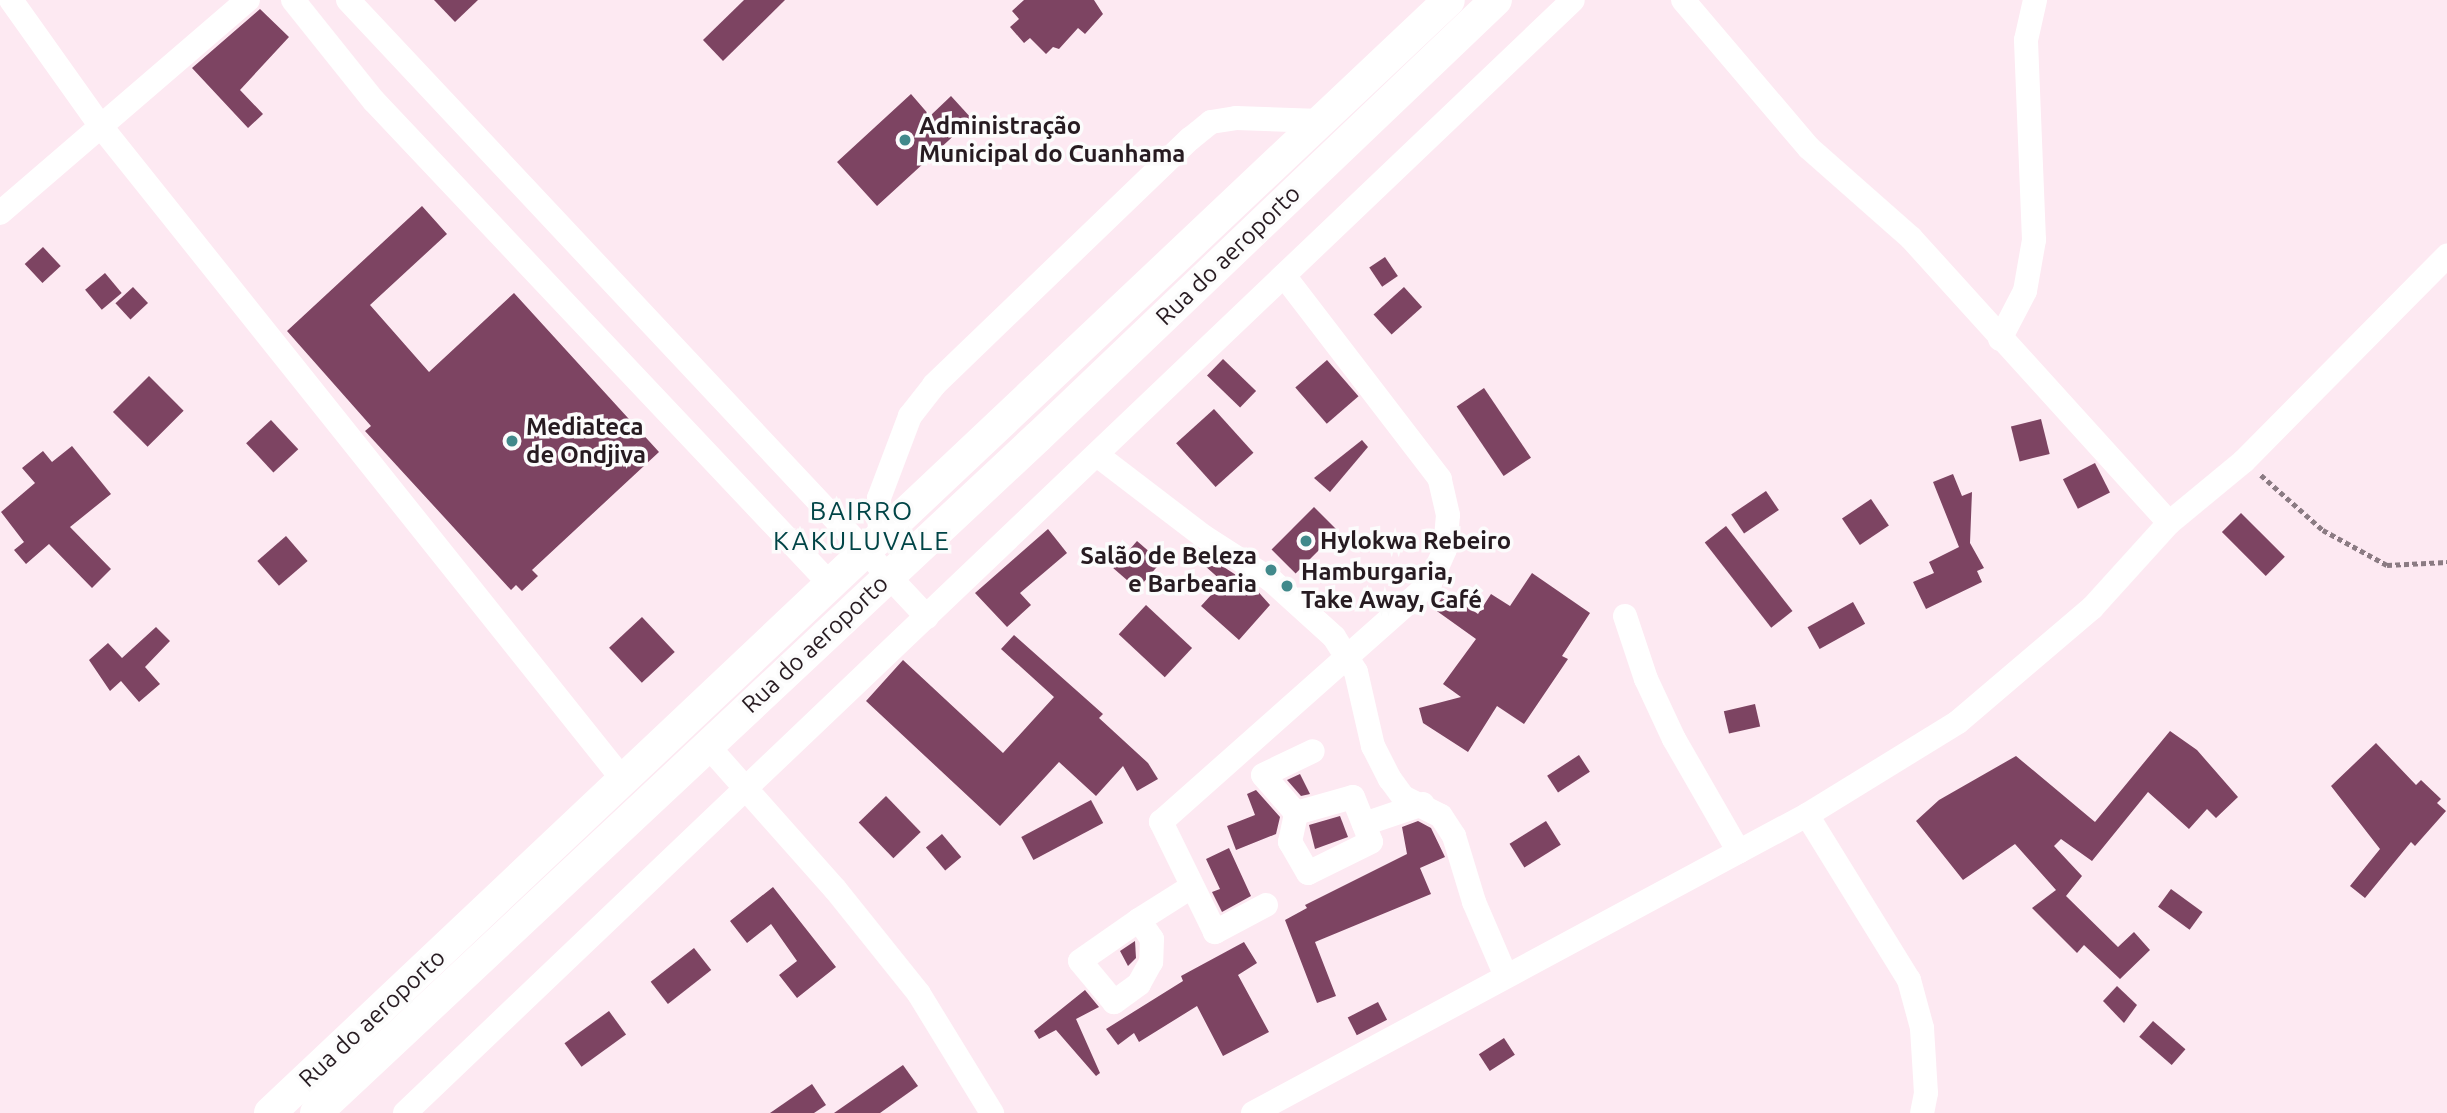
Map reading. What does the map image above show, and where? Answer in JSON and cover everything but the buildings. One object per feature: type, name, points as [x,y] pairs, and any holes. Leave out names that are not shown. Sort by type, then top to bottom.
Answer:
[{"type":"main road","name":"Rua do aeroporto","points":[[270,1113],[1450,0]]},
{"type":"main road","name":"Rua do aeroporto","points":[[316,1113],[1496,0]]},
{"type":"street","points":[[11,0],[99,124],[624,781]]},
{"type":"street","points":[[0,213],[99,124],[248,0]]},
{"type":"street","points":[[293,0],[374,101],[831,585]]},
{"type":"street","points":[[348,0],[872,545],[888,575],[927,617]]},
{"type":"street","points":[[405,1113],[1573,0]]},
{"type":"street","points":[[1683,0],[1809,148],[1911,238],[2169,523]]},
{"type":"street","points":[[2000,339],[2025,291],[2034,240],[2026,40],[2035,0]]},
{"type":"street","points":[[872,545],[879,498],[909,416],[934,385],[1190,139],[1211,121],[1236,118],[1321,121]]},
{"type":"street","points":[[1253,1113],[1505,974],[1807,815],[1958,722],[2092,608],[2169,523],[2244,461],[2447,256]]},
{"type":"street","points":[[1266,905],[1215,932],[1160,822],[1349,659],[1430,583],[1445,549],[1448,515],[1440,479],[1284,276]]},
{"type":"street","points":[[1097,455],[1181,520],[1279,587],[1326,630],[1349,659],[1373,746],[1390,779],[1404,797],[1423,804],[1441,816],[1454,836],[1474,902],[1505,974]]},
{"type":"street","points":[[1625,616],[1646,679],[1674,739],[1739,852]]},
{"type":"street","points":[[707,745],[835,889],[919,994],[992,1113]]},
{"type":"street","points":[[1296,813],[1263,775],[1313,751]]},
{"type":"street","points":[[1353,797],[1371,842],[1308,873],[1290,842],[1296,813],[1353,797]]},
{"type":"street","points":[[1364,824],[1423,804]]},
{"type":"street","points":[[1807,815],[1909,980],[1922,1028],[1926,1093],[1922,1113]]},
{"type":"street","points":[[1139,920],[1191,887]]},
{"type":"path","points":[[2244,461],[2323,530],[2387,565],[2447,562]]},
{"type":"place","name":"Administração Municipal do Cuanhama","points":[[905,140]]},
{"type":"place","name":"Mediateca de Ondjiva","points":[[512,441]]},
{"type":"place","name":"Hylokwa Rebeiro","points":[[1306,541]]},
{"type":"place","name":"Salão de Beleza e Barbearia","points":[[1271,570]]},
{"type":"place","name":"Hamburgaria, Take Away, Café","points":[[1287,586]]},
{"type":"district","name":"BAIRRO KAKULUVALE","points":[[862,526]]}]
